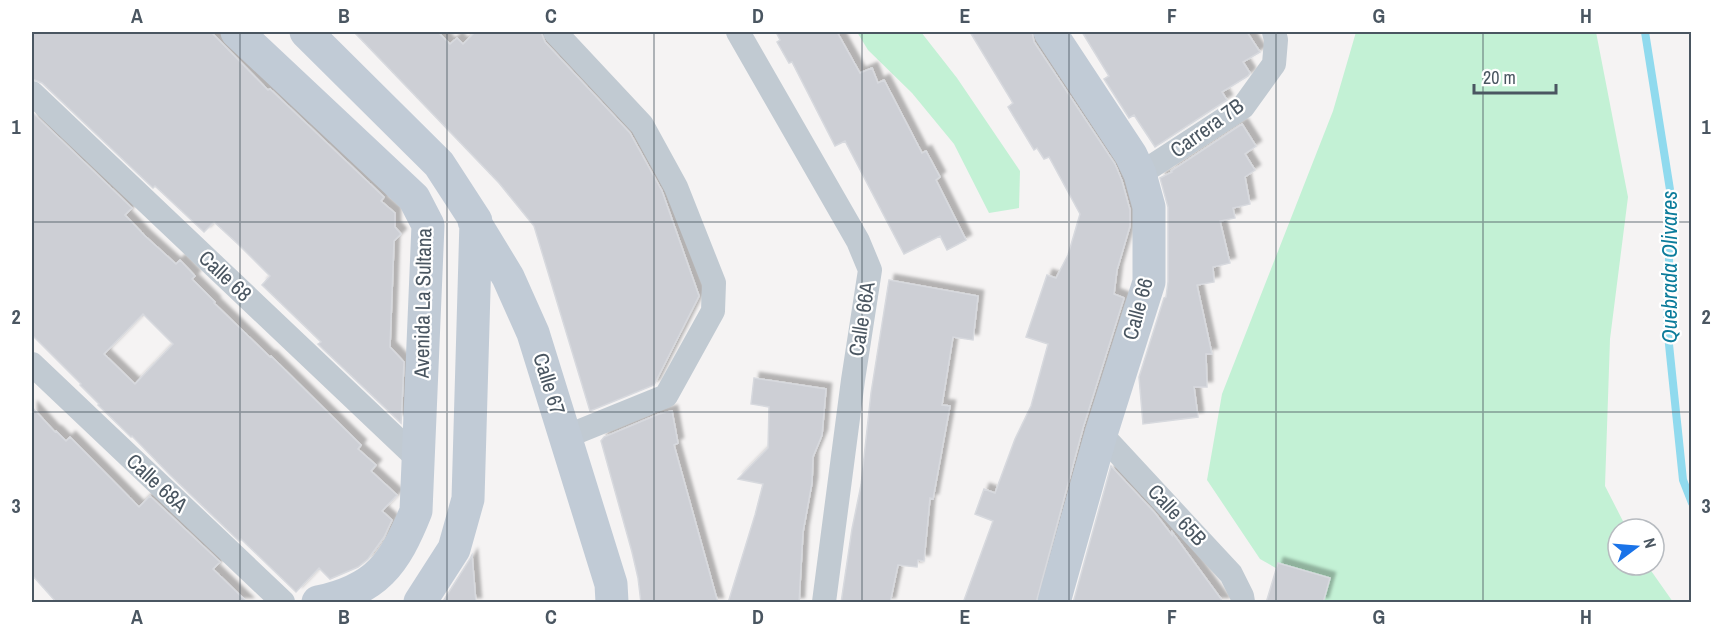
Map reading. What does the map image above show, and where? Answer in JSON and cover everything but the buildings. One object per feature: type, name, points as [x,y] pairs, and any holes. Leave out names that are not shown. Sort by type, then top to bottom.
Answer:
[{"type":"street","name":"Avenida La Sultana","points":[[237,32],[414,198],[428,225],[416,511],[403,544],[380,575],[340,598],[318,603]]},
{"type":"street","points":[[306,32],[439,164],[476,221],[468,499],[454,549],[420,603]]},
{"type":"street","points":[[555,32],[642,125],[676,187],[714,283],[713,311],[666,396],[565,437]]},
{"type":"street","name":"Calle 66A","points":[[738,32],[858,241],[870,270],[824,603]]},
{"type":"street","name":"Calle 66","points":[[1050,32],[1131,155],[1140,174],[1149,207],[1149,282],[1101,434],[1054,603]]},
{"type":"street","name":"Carrera 7B","points":[[1140,174],[1243,107],[1274,63],[1275,36]]},
{"type":"street","name":"Calle 68","points":[[32,93],[418,459]]},
{"type":"street","points":[[428,225],[476,221]]},
{"type":"street","name":"Calle 67","points":[[476,221],[508,277],[533,333],[611,584],[612,603]]},
{"type":"street","name":"Calle 68A","points":[[32,364],[283,603]]},
{"type":"street","name":"Calle 65B","points":[[1101,434],[1231,574],[1243,603]]},
{"type":"green space","points":[[857,32],[921,32],[957,78],[1020,171],[1019,208],[989,213],[954,144],[912,93],[868,50]]},
{"type":"green space","points":[[1356,32],[1596,32],[1628,197],[1610,339],[1605,486],[1621,517],[1606,517],[1606,577],[1655,577],[1673,602],[1320,602],[1320,593],[1260,559],[1207,480],[1222,394],[1333,111]]},
{"type":"waterway","name":"Quebrada Olivares","points":[[1645,32],[1671,196],[1667,325],[1683,480],[1692,503]]}]
